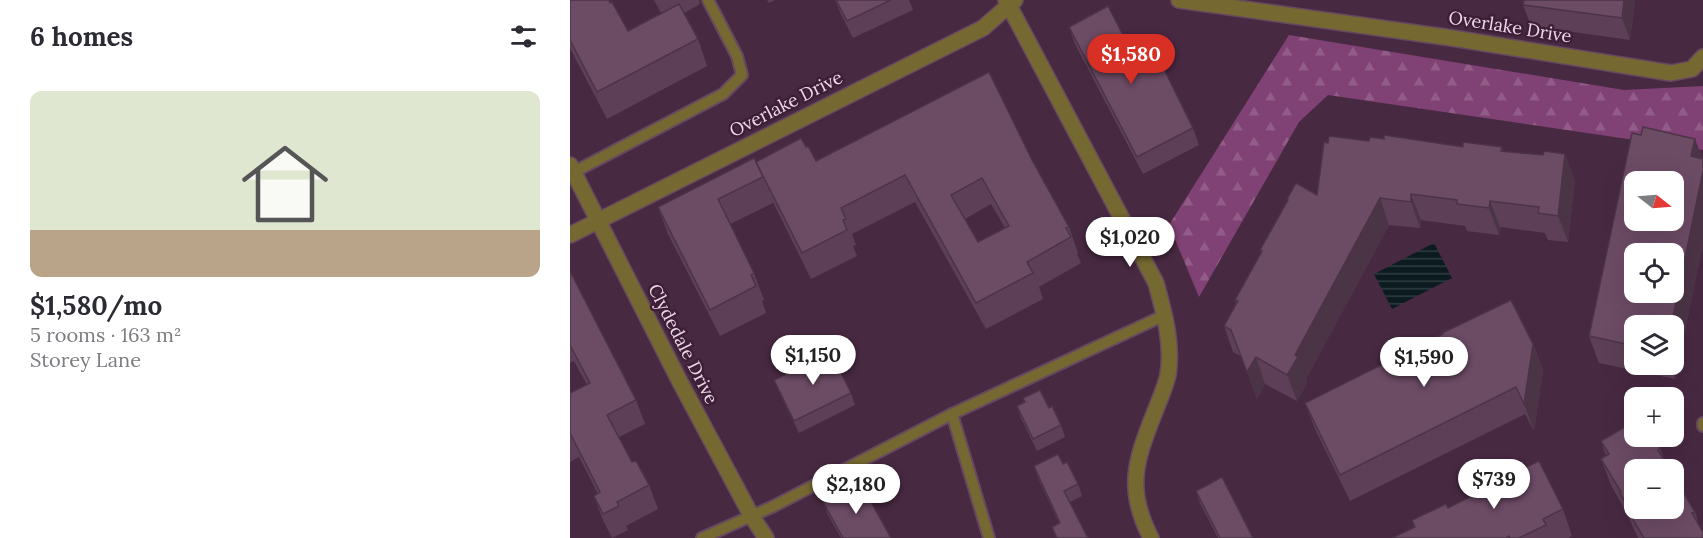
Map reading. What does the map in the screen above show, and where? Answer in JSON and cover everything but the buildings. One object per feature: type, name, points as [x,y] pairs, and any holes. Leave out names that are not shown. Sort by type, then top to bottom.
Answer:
[{"type":"street","name":"Overlake Drive","points":[[1179,0],[1452,38],[1671,73],[1692,69],[1703,57]]},
{"type":"street","name":"Overlake Drive","points":[[570,235],[983,28],[1010,2]]},
{"type":"street","points":[[1010,2],[1156,283],[1165,315],[1169,348],[1168,374],[1141,445],[1135,471],[1136,496],[1151,538]]},
{"type":"street","name":"Clydedale Drive","points":[[572,169],[680,382],[751,515],[766,538]]},
{"type":"lane","points":[[572,169],[723,94],[742,75],[737,56],[708,0]]},
{"type":"lane","points":[[702,538],[774,506],[952,414],[1165,315]]},
{"type":"lane","points":[[952,414],[989,538]]},
{"type":"green space","points":[[1289,35],[1624,90],[1703,86],[1703,150],[1328,95],[1299,122],[1199,297],[1169,225]]},
{"type":"shaded area","points":[[1434,243],[1452,278],[1392,309],[1374,274]]}]
